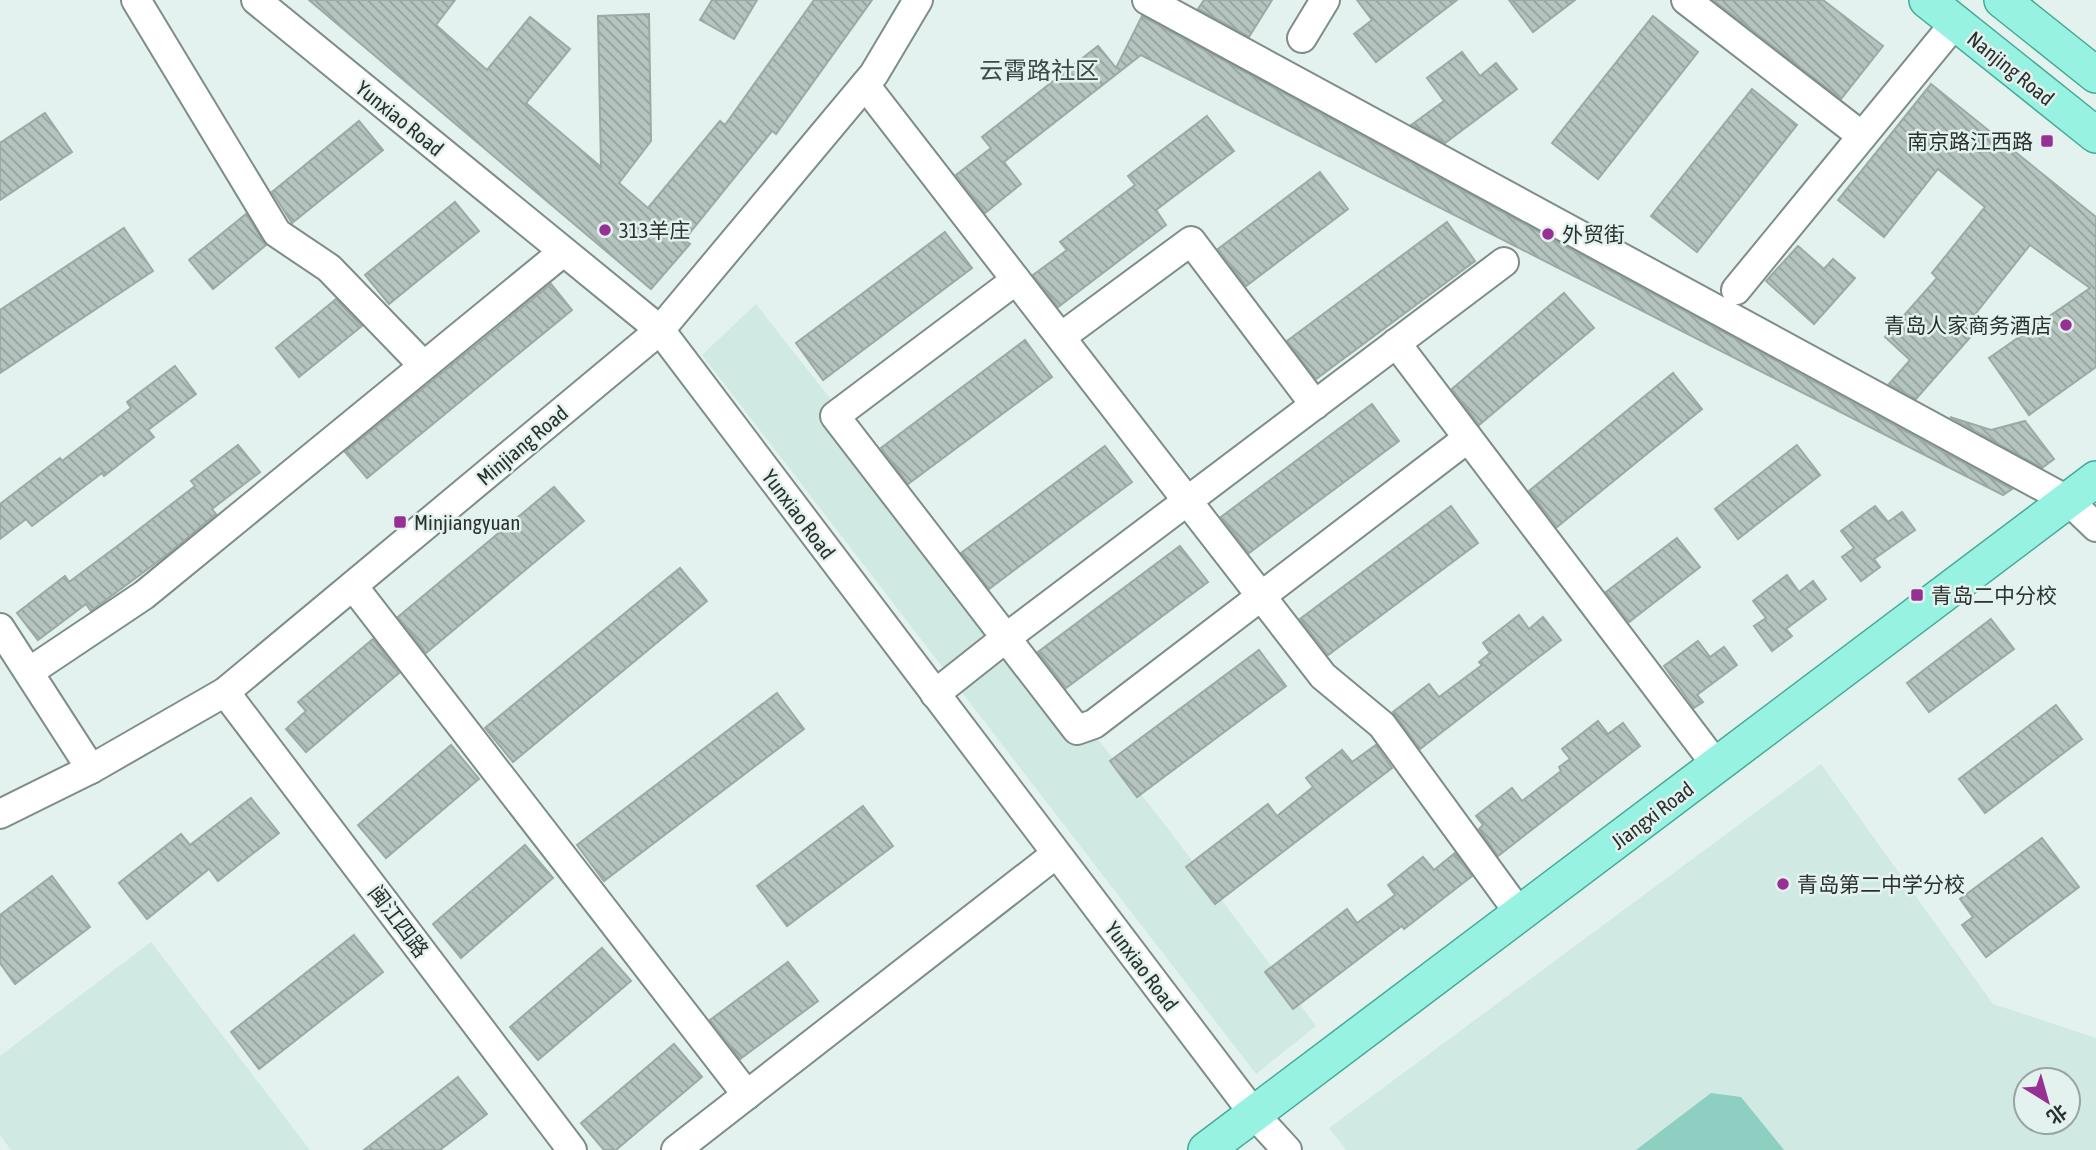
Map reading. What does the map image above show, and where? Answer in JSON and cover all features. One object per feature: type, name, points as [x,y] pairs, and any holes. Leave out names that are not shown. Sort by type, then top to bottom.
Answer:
[{"type":"main road","name":"Nanjing Road","points":[[1927,0],[2096,135]]},
{"type":"main road","points":[[2002,0],[2096,75]]},
{"type":"main road","name":"Jiangxi Road","points":[[1206,1150],[2096,479]]},
{"type":"street","points":[[136,0],[276,233],[329,268],[423,365]]},
{"type":"street","name":"Yunxiao Road","points":[[256,0],[660,330],[1254,1114],[1287,1150]]},
{"type":"street","name":"Minjiang Road","points":[[0,814],[92,769],[225,692],[660,330],[874,74],[918,0]]},
{"type":"street","points":[[1147,0],[2069,501],[2096,527]]},
{"type":"street","points":[[1302,38],[1325,0]]},
{"type":"street","points":[[1686,0],[1862,136]]},
{"type":"street","points":[[1736,290],[1955,23]]},
{"type":"street","points":[[865,85],[1323,676],[1382,725],[1520,914]]},
{"type":"street","points":[[1061,337],[1191,241],[1315,405]]},
{"type":"street","points":[[29,672],[144,595],[563,252]]},
{"type":"street","points":[[934,694],[1504,262]]},
{"type":"street","points":[[1016,279],[835,416],[1077,730],[1094,724],[1468,438]]},
{"type":"street","points":[[1396,343],[1717,766]]},
{"type":"street","points":[[353,586],[747,1095]]},
{"type":"street","points":[[0,628],[92,769]]},
{"type":"street","name":"闽江四路","points":[[225,692],[572,1150]]},
{"type":"street","points":[[676,1150],[1056,854]]},
{"type":"shaded area","points":[[756,304],[1166,826],[1316,1026],[1256,1074],[702,355]]},
{"type":"shaded area","name":"青岛第二中学分校","points":[[1821,764],[1993,1004],[2096,1038],[2096,1150],[1346,1150],[1329,1128]]},
{"type":"shaded area","points":[[151,942],[310,1150],[11,1150],[0,1135],[0,1056]]},
{"type":"green space","points":[[1711,1093],[1741,1097],[1784,1150],[1636,1150]]},
{"type":"building","points":[[309,0],[455,0],[436,25],[487,70],[530,17],[570,49],[526,103],[601,167],[598,16],[649,14],[651,141],[619,183],[648,208],[720,121],[725,125],[814,0],[872,0],[776,134],[772,131],[684,240],[690,244],[651,289]]},
{"type":"building","points":[[712,0],[757,0],[734,39],[700,20]]},
{"type":"building","points":[[1204,0],[1272,0],[1249,37],[1198,9]]},
{"type":"building","points":[[1357,0],[1457,0],[1376,62],[1354,34],[1372,20]]},
{"type":"building","points":[[1509,0],[1575,0],[1533,32]]},
{"type":"building","points":[[1713,0],[1823,0],[1883,46],[1841,99]]},
{"type":"building","points":[[1142,16],[2012,489],[2003,495],[1141,55],[1004,162],[1021,184],[985,213],[956,175],[991,148],[982,137],[1098,46],[1116,68]]},
{"type":"building","points":[[1653,16],[1698,52],[1598,179],[1552,143]]},
{"type":"building","points":[[1462,52],[1480,76],[1496,63],[1517,89],[1445,143],[1411,125],[1444,101],[1427,78]]},
{"type":"building","points":[[1931,84],[2096,217],[2096,367],[2029,415],[1989,358],[2090,288],[2030,245],[1965,327],[1973,334],[1916,399],[1889,384],[1910,360],[1885,337],[1937,278],[1932,273],[1985,207],[1938,169],[1884,237],[1838,200]]},
{"type":"building","points":[[1752,89],[1797,125],[1697,252],[1651,216]]},
{"type":"building","points":[[45,113],[72,152],[0,200],[0,143]]},
{"type":"building","points":[[1207,116],[1234,151],[1156,210],[1166,225],[1058,307],[1033,275],[1067,250],[1060,242],[1135,185],[1128,176]]},
{"type":"building","points":[[359,121],[383,150],[292,223],[272,192]]},
{"type":"building","points":[[1320,172],[1348,209],[1246,286],[1218,249]]},
{"type":"building","points":[[455,202],[479,231],[389,304],[365,275]]},
{"type":"building","points":[[246,214],[266,245],[213,289],[189,260]]},
{"type":"building","points":[[1447,222],[1475,261],[1316,379],[1287,341]]},
{"type":"building","points":[[124,228],[153,271],[0,373],[0,310]]},
{"type":"building","points":[[945,232],[972,268],[823,380],[796,343]]},
{"type":"building","points":[[1798,246],[1824,269],[1833,259],[1855,278],[1814,324],[1766,281]]},
{"type":"building","points":[[551,284],[572,310],[367,478],[345,452]]},
{"type":"building","points":[[1564,293],[1594,328],[1479,425],[1452,389]]},
{"type":"building","points":[[336,299],[362,326],[299,377],[276,348]]},
{"type":"building","points":[[1025,340],[1052,377],[908,484],[881,448]]},
{"type":"building","points":[[175,366],[196,394],[148,430],[154,437],[32,526],[26,519],[0,539],[0,504],[131,408],[127,402]]},
{"type":"building","points":[[1673,373],[1702,409],[1557,527],[1529,491]]},
{"type":"building","points":[[1372,404],[1399,441],[1249,553],[1221,517]]},
{"type":"building","points":[[1950,417],[1991,430],[2025,421],[2054,459],[2042,468]]},
{"type":"building","points":[[238,445],[260,472],[212,509],[216,514],[168,554],[91,611],[86,604],[38,640],[17,613],[65,576],[69,582],[120,544],[195,486],[191,481]]},
{"type":"building","points":[[1797,445],[1820,475],[1738,539],[1715,509]]},
{"type":"building","points":[[1105,446],[1132,482],[989,589],[961,553]]},
{"type":"building","points":[[554,487],[584,521],[426,653],[398,617]]},
{"type":"building","points":[[1451,506],[1478,543],[1328,655],[1300,619]]},
{"type":"building","points":[[1875,506],[1888,522],[1902,512],[1915,530],[1874,559],[1880,567],[1861,581],[1842,557],[1854,548],[1841,531]]},
{"type":"building","points":[[1677,538],[1700,567],[1629,622],[1606,592]]},
{"type":"building","points":[[1180,546],[1208,582],[1066,688],[1038,652]]},
{"type":"building","points":[[680,568],[707,601],[513,762],[485,728]]},
{"type":"building","points":[[1787,575],[1799,592],[1813,581],[1826,599],[1786,629],[1792,636],[1772,651],[1754,626],[1766,618],[1753,601]]},
{"type":"building","points":[[1519,615],[1529,629],[1543,617],[1561,640],[1420,749],[1393,712],[1429,684],[1439,697],[1482,665],[1479,662],[1490,653],[1483,643]]},
{"type":"building","points":[[1991,619],[2014,649],[1929,712],[1907,683]]},
{"type":"building","points":[[373,639],[399,673],[306,752],[286,729],[306,711],[298,702]]},
{"type":"building","points":[[1698,641],[1710,657],[1724,647],[1737,665],[1697,695],[1703,702],[1694,708],[1664,666]]},
{"type":"building","points":[[1259,650],[1286,686],[1137,797],[1110,761]]},
{"type":"building","points":[[777,693],[804,729],[604,881],[577,845]]},
{"type":"building","points":[[2056,705],[2082,739],[1985,813],[1959,779]]},
{"type":"building","points":[[1598,721],[1608,734],[1623,723],[1640,746],[1498,856],[1479,829],[1483,825],[1476,816],[1512,788],[1522,801],[1561,771],[1559,767],[1570,759],[1562,749]]},
{"type":"building","points":[[451,745],[479,779],[386,858],[358,825]]},
{"type":"building","points":[[1376,745],[1392,768],[1215,904],[1186,867],[1268,804],[1277,816],[1313,787],[1306,778],[1342,750],[1352,762]]},
{"type":"building","points":[[251,798],[279,833],[218,881],[209,869],[147,919],[119,883],[181,834],[190,845]]},
{"type":"building","points":[[863,806],[893,846],[787,926],[757,886]]},
{"type":"building","points":[[2042,838],[2079,887],[1986,957],[1962,925],[1973,917],[1960,899]]},
{"type":"building","points":[[525,845],[553,878],[461,958],[433,924]]},
{"type":"building","points":[[1455,853],[1472,876],[1293,1009],[1265,972],[1347,909],[1357,923],[1395,895],[1388,885],[1423,857],[1434,870]]},
{"type":"building","points":[[52,876],[90,927],[15,984],[0,963],[0,915]]},
{"type":"building","points":[[354,935],[383,972],[259,1069],[231,1032]]},
{"type":"building","points":[[602,948],[631,981],[538,1060],[510,1027]]},
{"type":"building","points":[[788,962],[818,1001],[740,1059],[710,1020]]},
{"type":"building","points":[[674,1044],[702,1077],[616,1150],[604,1150],[581,1123]]},
{"type":"building","points":[[458,1077],[487,1114],[440,1150],[364,1150]]},
{"type":"place","name":"南京路江西路","points":[[2047,141]]},
{"type":"place","name":"313羊庄","points":[[605,230]]},
{"type":"place","name":"外贸街","points":[[1548,234]]},
{"type":"place","name":"青岛人家商务酒店","points":[[2066,325]]},
{"type":"place","name":"Minjiangyuan","points":[[400,522]]},
{"type":"place","name":"青岛二中分校","points":[[1917,595]]},
{"type":"place","name":"青岛第二中学分校","points":[[1783,884]]},
{"type":"district","name":"云霄路社区","points":[[1039,70]]}]
